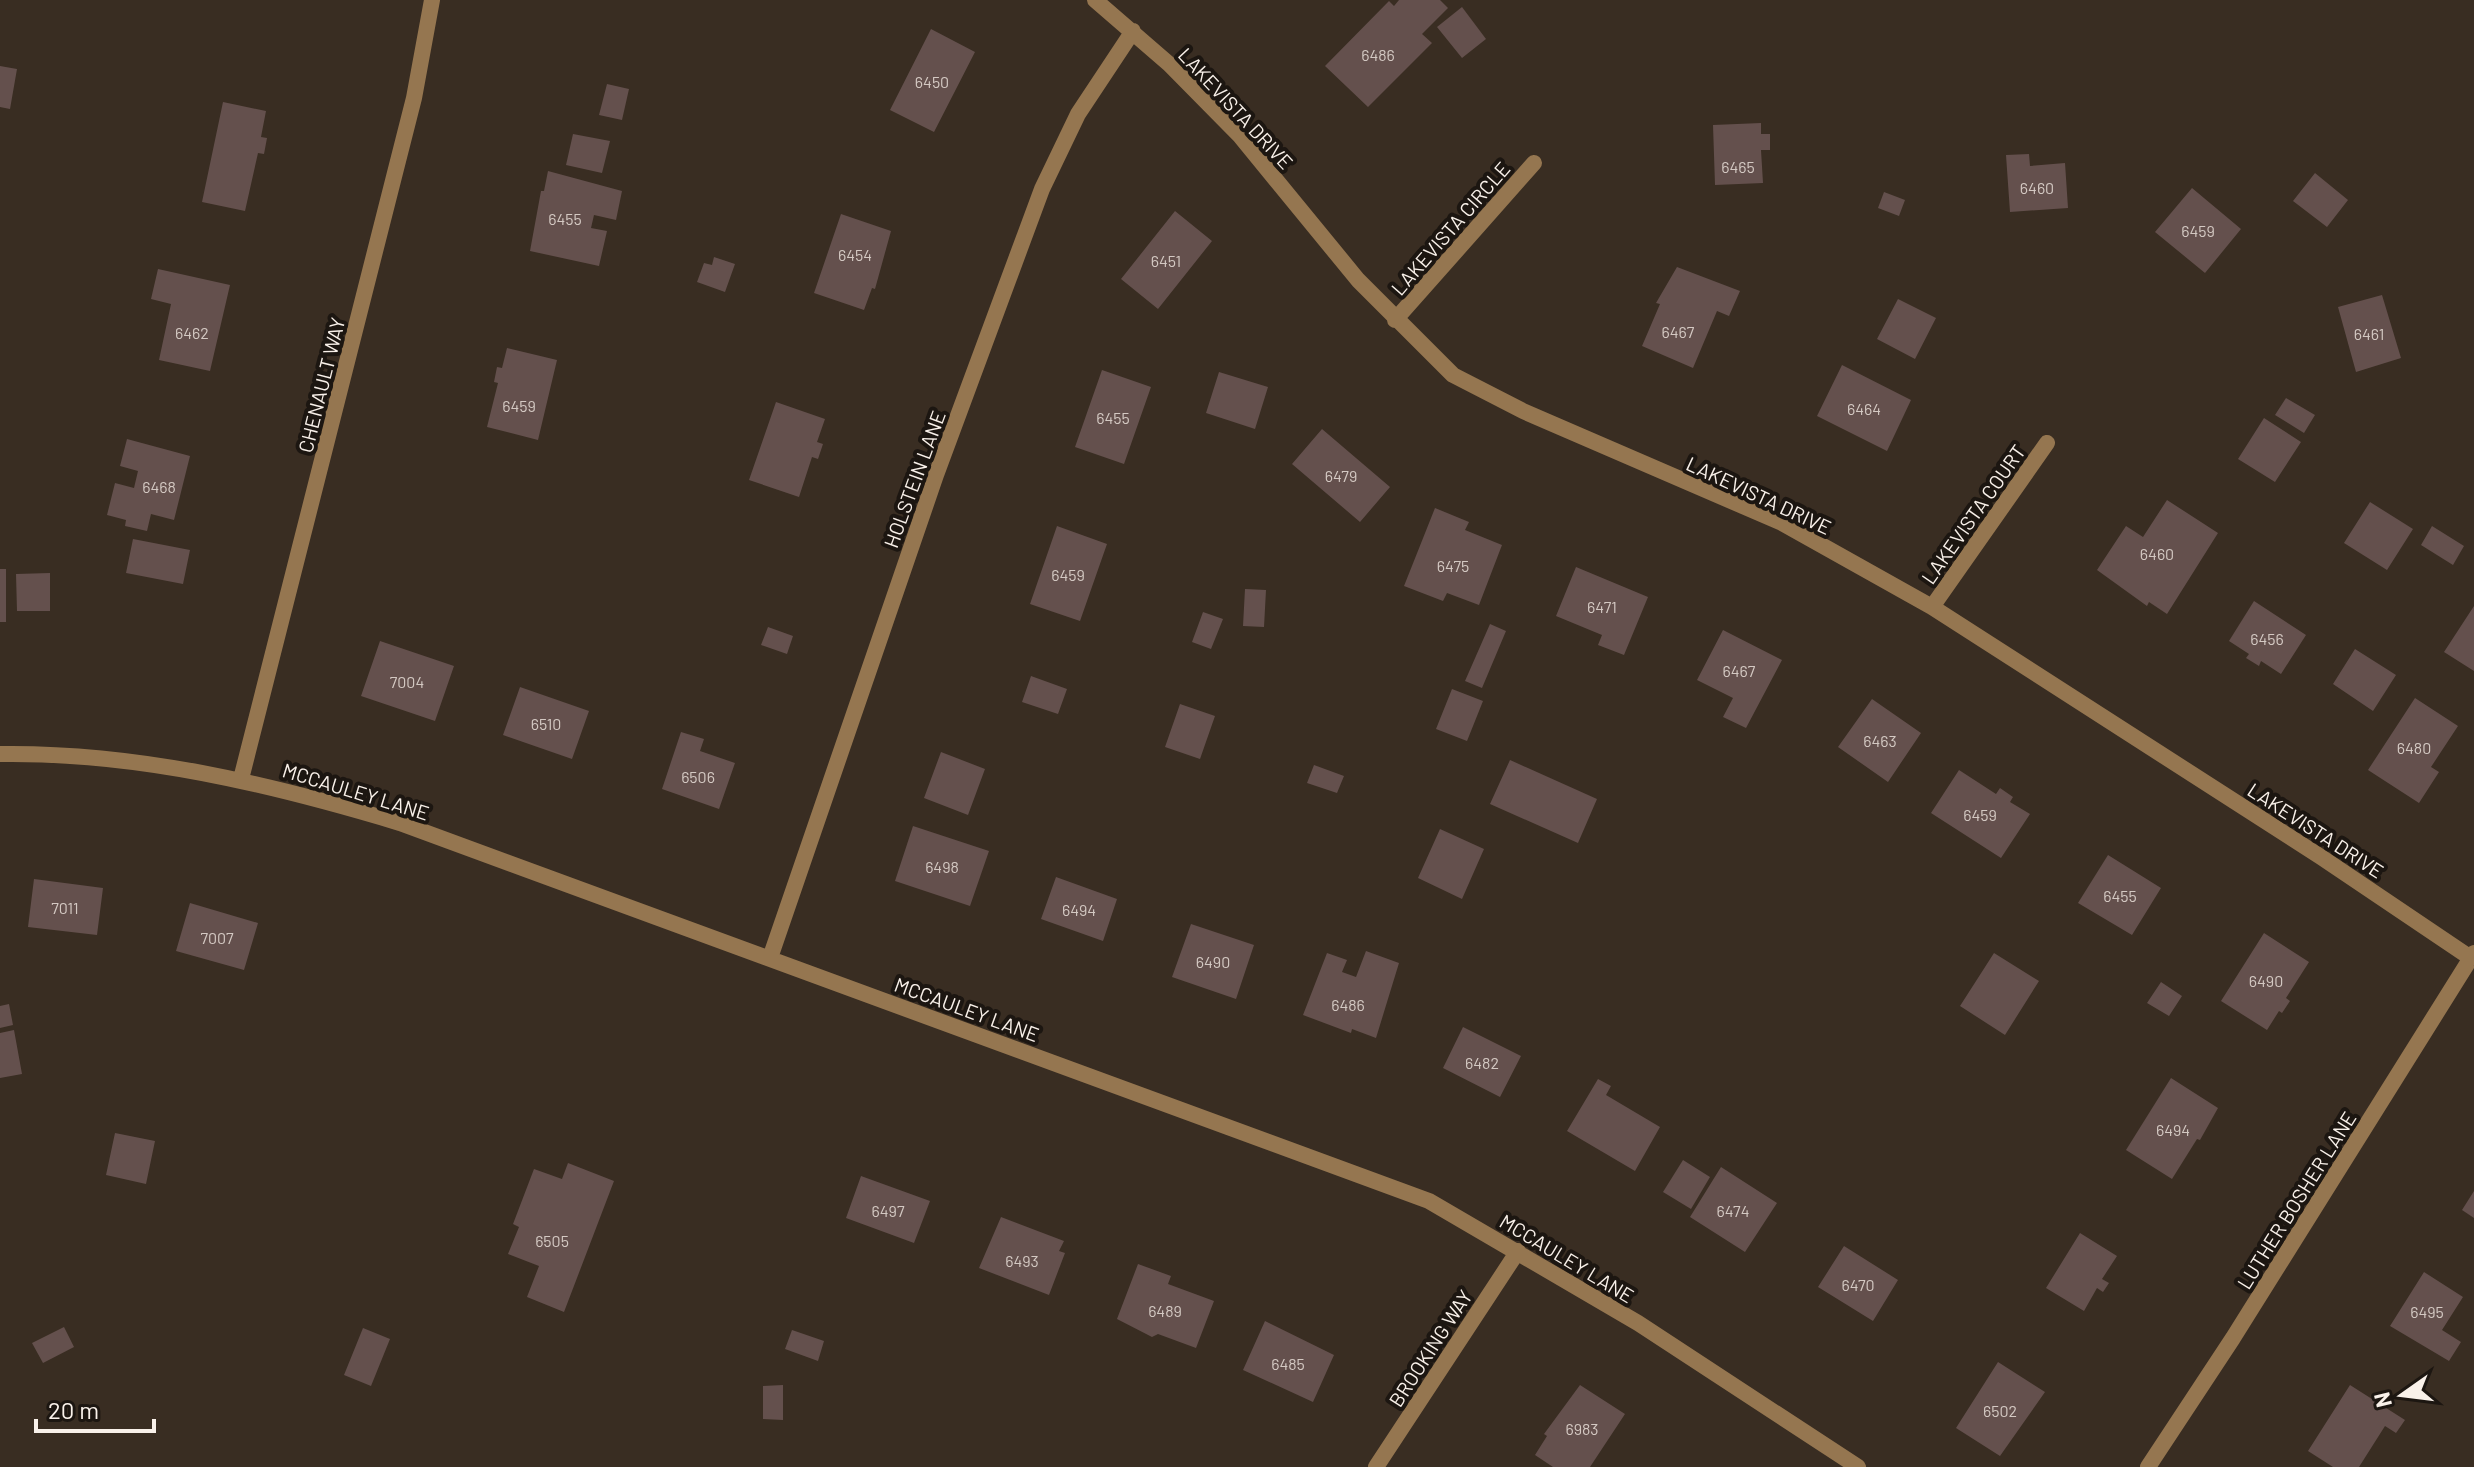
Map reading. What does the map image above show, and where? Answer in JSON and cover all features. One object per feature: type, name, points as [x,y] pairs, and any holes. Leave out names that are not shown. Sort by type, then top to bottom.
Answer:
[{"type":"street","name":"CHENAULT WAY","points":[[241,779],[414,98],[432,0]]},
{"type":"street","name":"LAKEVISTA DRIVE","points":[[1095,0],[1133,31],[1240,136],[1358,280],[1453,375],[1523,411],[1782,523],[1932,607],[2472,955]]},
{"type":"street","name":"HOLSTEIN LANE","points":[[770,958],[936,475],[1042,189],[1078,114],[1133,31]]},
{"type":"street","name":"LAKEVISTA CIRCLE","points":[[1395,320],[1534,163]]},
{"type":"street","name":"LAKEVISTA COURT","points":[[1932,607],[2047,443]]},
{"type":"street","name":"MCCAULEY LANE","points":[[0,754],[124,760],[241,779],[400,823],[1429,1201],[1638,1323],[1858,1467]]},
{"type":"street","name":"LUTHER BOSHER LANE","points":[[2148,1467],[2233,1338],[2472,955]]},
{"type":"street","name":"BROOKING WAY","points":[[1376,1467],[1518,1251]]},
{"type":"building","points":[[1399,0],[1440,0],[1448,8],[1422,34],[1432,43],[1368,107],[1325,66],[1389,1],[1394,6]]},
{"type":"building","points":[[1462,7],[1486,39],[1462,58],[1437,27]]},
{"type":"building","points":[[931,29],[975,52],[934,132],[890,110]]},
{"type":"building","points":[[0,66],[17,69],[10,109],[0,107]]},
{"type":"building","points":[[607,84],[629,89],[622,120],[599,115]]},
{"type":"building","points":[[223,102],[266,111],[261,137],[267,138],[264,154],[258,153],[245,211],[202,202]]},
{"type":"building","points":[[1761,123],[1761,134],[1770,134],[1770,150],[1761,150],[1763,183],[1715,185],[1713,125]]},
{"type":"building","points":[[573,134],[610,141],[602,173],[566,165]]},
{"type":"building","points":[[2029,154],[2030,166],[2065,163],[2068,208],[2010,212],[2006,155]]},
{"type":"building","points":[[548,171],[622,191],[616,220],[594,215],[591,228],[607,231],[599,266],[530,251],[541,191],[544,191]]},
{"type":"building","points":[[2315,173],[2348,200],[2327,227],[2293,201]]},
{"type":"building","points":[[2192,188],[2241,229],[2205,273],[2155,232]]},
{"type":"building","points":[[1884,192],[1905,200],[1899,216],[1878,208]]},
{"type":"building","points":[[1175,211],[1212,241],[1158,309],[1121,279]]},
{"type":"building","points":[[841,214],[891,231],[875,289],[872,288],[864,310],[814,293]]},
{"type":"building","points":[[714,257],[735,264],[725,292],[697,282],[704,263],[712,265]]},
{"type":"building","points":[[1677,267],[1740,291],[1729,316],[1717,311],[1693,368],[1642,346],[1660,304],[1656,303]]},
{"type":"building","points":[[158,269],[230,285],[210,371],[159,360],[171,304],[151,299]]},
{"type":"building","points":[[2382,295],[2401,358],[2356,372],[2338,307]]},
{"type":"building","points":[[1898,299],[1936,318],[1915,359],[1877,339]]},
{"type":"building","points":[[507,348],[557,360],[538,440],[487,427],[498,383],[494,382],[497,367],[502,368]]},
{"type":"building","points":[[1842,365],[1911,400],[1887,451],[1817,416]]},
{"type":"building","points":[[1102,370],[1151,387],[1124,464],[1075,447]]},
{"type":"building","points":[[1219,372],[1268,387],[1255,429],[1206,413]]},
{"type":"building","points":[[2286,398],[2315,415],[2304,433],[2275,415]]},
{"type":"building","points":[[776,402],[825,419],[817,442],[823,444],[818,459],[812,457],[799,497],[749,480]]},
{"type":"building","points":[[2264,418],[2301,442],[2275,482],[2238,459]]},
{"type":"building","points":[[1322,429],[1390,487],[1360,522],[1292,464]]},
{"type":"building","points":[[127,439],[190,456],[174,520],[151,514],[147,531],[125,526],[126,520],[107,515],[115,483],[134,488],[138,471],[120,466]]},
{"type":"building","points":[[2167,500],[2218,533],[2167,614],[2149,602],[2147,606],[2097,570],[2126,526],[2143,537]]},
{"type":"building","points":[[2370,502],[2413,529],[2387,570],[2344,543]]},
{"type":"building","points":[[1435,508],[1469,522],[1465,530],[1502,545],[1479,605],[1447,593],[1443,601],[1404,586]]},
{"type":"building","points":[[1057,526],[1107,544],[1080,621],[1030,604]]},
{"type":"building","points":[[2432,526],[2464,546],[2453,565],[2421,545]]},
{"type":"building","points":[[133,539],[190,550],[183,584],[126,573]]},
{"type":"building","points":[[1576,567],[1648,597],[1624,655],[1598,645],[1602,635],[1556,616]]},
{"type":"building","points":[[0,569],[6,569],[6,622],[0,622]]},
{"type":"building","points":[[50,573],[50,611],[17,611],[16,574]]},
{"type":"building","points":[[1245,589],[1266,590],[1264,627],[1243,626]]},
{"type":"building","points":[[2254,601],[2306,635],[2281,674],[2261,661],[2259,666],[2246,658],[2249,654],[2229,641]]},
{"type":"building","points":[[2474,606],[2474,671],[2444,652]]},
{"type":"building","points":[[1203,612],[1223,619],[1211,649],[1192,642]]},
{"type":"building","points":[[1490,624],[1506,631],[1482,688],[1465,681]]},
{"type":"building","points":[[768,627],[793,636],[787,654],[761,645]]},
{"type":"building","points":[[1723,630],[1782,660],[1746,728],[1723,717],[1733,698],[1697,680]]},
{"type":"building","points":[[380,641],[454,666],[435,721],[361,696]]},
{"type":"building","points":[[2355,649],[2396,675],[2373,711],[2333,684]]},
{"type":"building","points":[[1031,676],[1067,689],[1058,714],[1022,702]]},
{"type":"building","points":[[520,687],[589,711],[572,759],[503,735]]},
{"type":"building","points":[[1452,689],[1483,701],[1467,741],[1436,729]]},
{"type":"building","points":[[2415,698],[2458,726],[2431,767],[2439,772],[2419,803],[2368,770]]},
{"type":"building","points":[[1872,699],[1921,733],[1888,782],[1838,747]]},
{"type":"building","points":[[1180,704],[1215,716],[1200,759],[1165,747]]},
{"type":"building","points":[[681,732],[704,739],[700,751],[735,763],[719,809],[662,789]]},
{"type":"building","points":[[941,752],[985,769],[968,815],[924,798]]},
{"type":"building","points":[[1510,760],[1597,799],[1578,843],[1490,804]]},
{"type":"building","points":[[1314,765],[1344,776],[1337,793],[1307,783]]},
{"type":"building","points":[[1959,770],[1996,794],[2000,788],[2013,797],[2010,802],[2030,814],[2001,858],[1931,813]]},
{"type":"building","points":[[913,826],[989,851],[970,906],[895,881]]},
{"type":"building","points":[[1440,829],[1484,849],[1462,899],[1418,878]]},
{"type":"building","points":[[2108,855],[2161,888],[2132,935],[2078,903]]},
{"type":"building","points":[[1056,877],[1117,899],[1103,941],[1041,919]]},
{"type":"building","points":[[34,879],[103,888],[97,935],[28,927]]},
{"type":"building","points":[[190,903],[258,923],[244,970],[176,951]]},
{"type":"building","points":[[1191,924],[1254,945],[1236,999],[1172,977]]},
{"type":"building","points":[[2264,933],[2309,962],[2286,998],[2290,1001],[2282,1013],[2279,1011],[2267,1030],[2221,1001]]},
{"type":"building","points":[[1366,951],[1399,963],[1376,1038],[1352,1029],[1351,1033],[1303,1015],[1327,953],[1347,960],[1342,972],[1356,977]]},
{"type":"building","points":[[1994,953],[2039,981],[2005,1035],[1960,1006]]},
{"type":"building","points":[[2161,982],[2182,996],[2169,1016],[2147,1003]]},
{"type":"building","points":[[9,1004],[13,1025],[0,1028],[0,1006]]},
{"type":"building","points":[[1463,1027],[1521,1056],[1500,1097],[1443,1068]]},
{"type":"building","points":[[14,1030],[22,1074],[0,1078],[0,1033]]},
{"type":"building","points":[[2171,1078],[2218,1108],[2172,1179],[2126,1150]]},
{"type":"building","points":[[1598,1079],[1611,1086],[1606,1095],[1660,1127],[1635,1171],[1567,1131]]},
{"type":"building","points":[[115,1133],[155,1141],[146,1184],[106,1175]]},
{"type":"building","points":[[1683,1160],[1710,1177],[1691,1209],[1663,1192]]},
{"type":"building","points":[[568,1163],[614,1181],[564,1312],[527,1297],[539,1266],[508,1254],[519,1227],[513,1224],[534,1169],[562,1179]]},
{"type":"building","points":[[1721,1167],[1777,1203],[1745,1252],[1690,1217]]},
{"type":"building","points":[[861,1176],[930,1201],[914,1243],[846,1218]]},
{"type":"building","points":[[2474,1191],[2474,1218],[2462,1210]]},
{"type":"building","points":[[1001,1217],[1064,1241],[1059,1251],[1065,1253],[1049,1295],[979,1268]]},
{"type":"building","points":[[2080,1233],[2117,1256],[2102,1279],[2109,1283],[2103,1292],[2097,1288],[2084,1311],[2046,1288]]},
{"type":"building","points":[[1844,1246],[1898,1280],[1873,1321],[1818,1287]]},
{"type":"building","points":[[1138,1264],[1171,1276],[1168,1284],[1214,1301],[1196,1348],[1158,1334],[1152,1337],[1117,1319]]},
{"type":"building","points":[[2424,1272],[2463,1297],[2442,1330],[2461,1342],[2449,1361],[2390,1326]]},
{"type":"building","points":[[1265,1321],[1334,1355],[1313,1402],[1243,1370]]},
{"type":"building","points":[[64,1327],[74,1347],[43,1363],[32,1343]]},
{"type":"building","points":[[363,1328],[390,1339],[371,1386],[344,1375]]},
{"type":"building","points":[[792,1330],[824,1341],[818,1361],[785,1349]]},
{"type":"building","points":[[1998,1362],[2045,1392],[2000,1456],[1956,1428]]},
{"type":"building","points":[[783,1385],[783,1420],[763,1419],[763,1386]]},
{"type":"building","points":[[1580,1385],[1625,1414],[1590,1467],[1553,1467],[1535,1455],[1547,1436],[1544,1434]]},
{"type":"building","points":[[2350,1385],[2405,1420],[2396,1433],[2385,1426],[2359,1467],[2333,1467],[2308,1451]]}]
